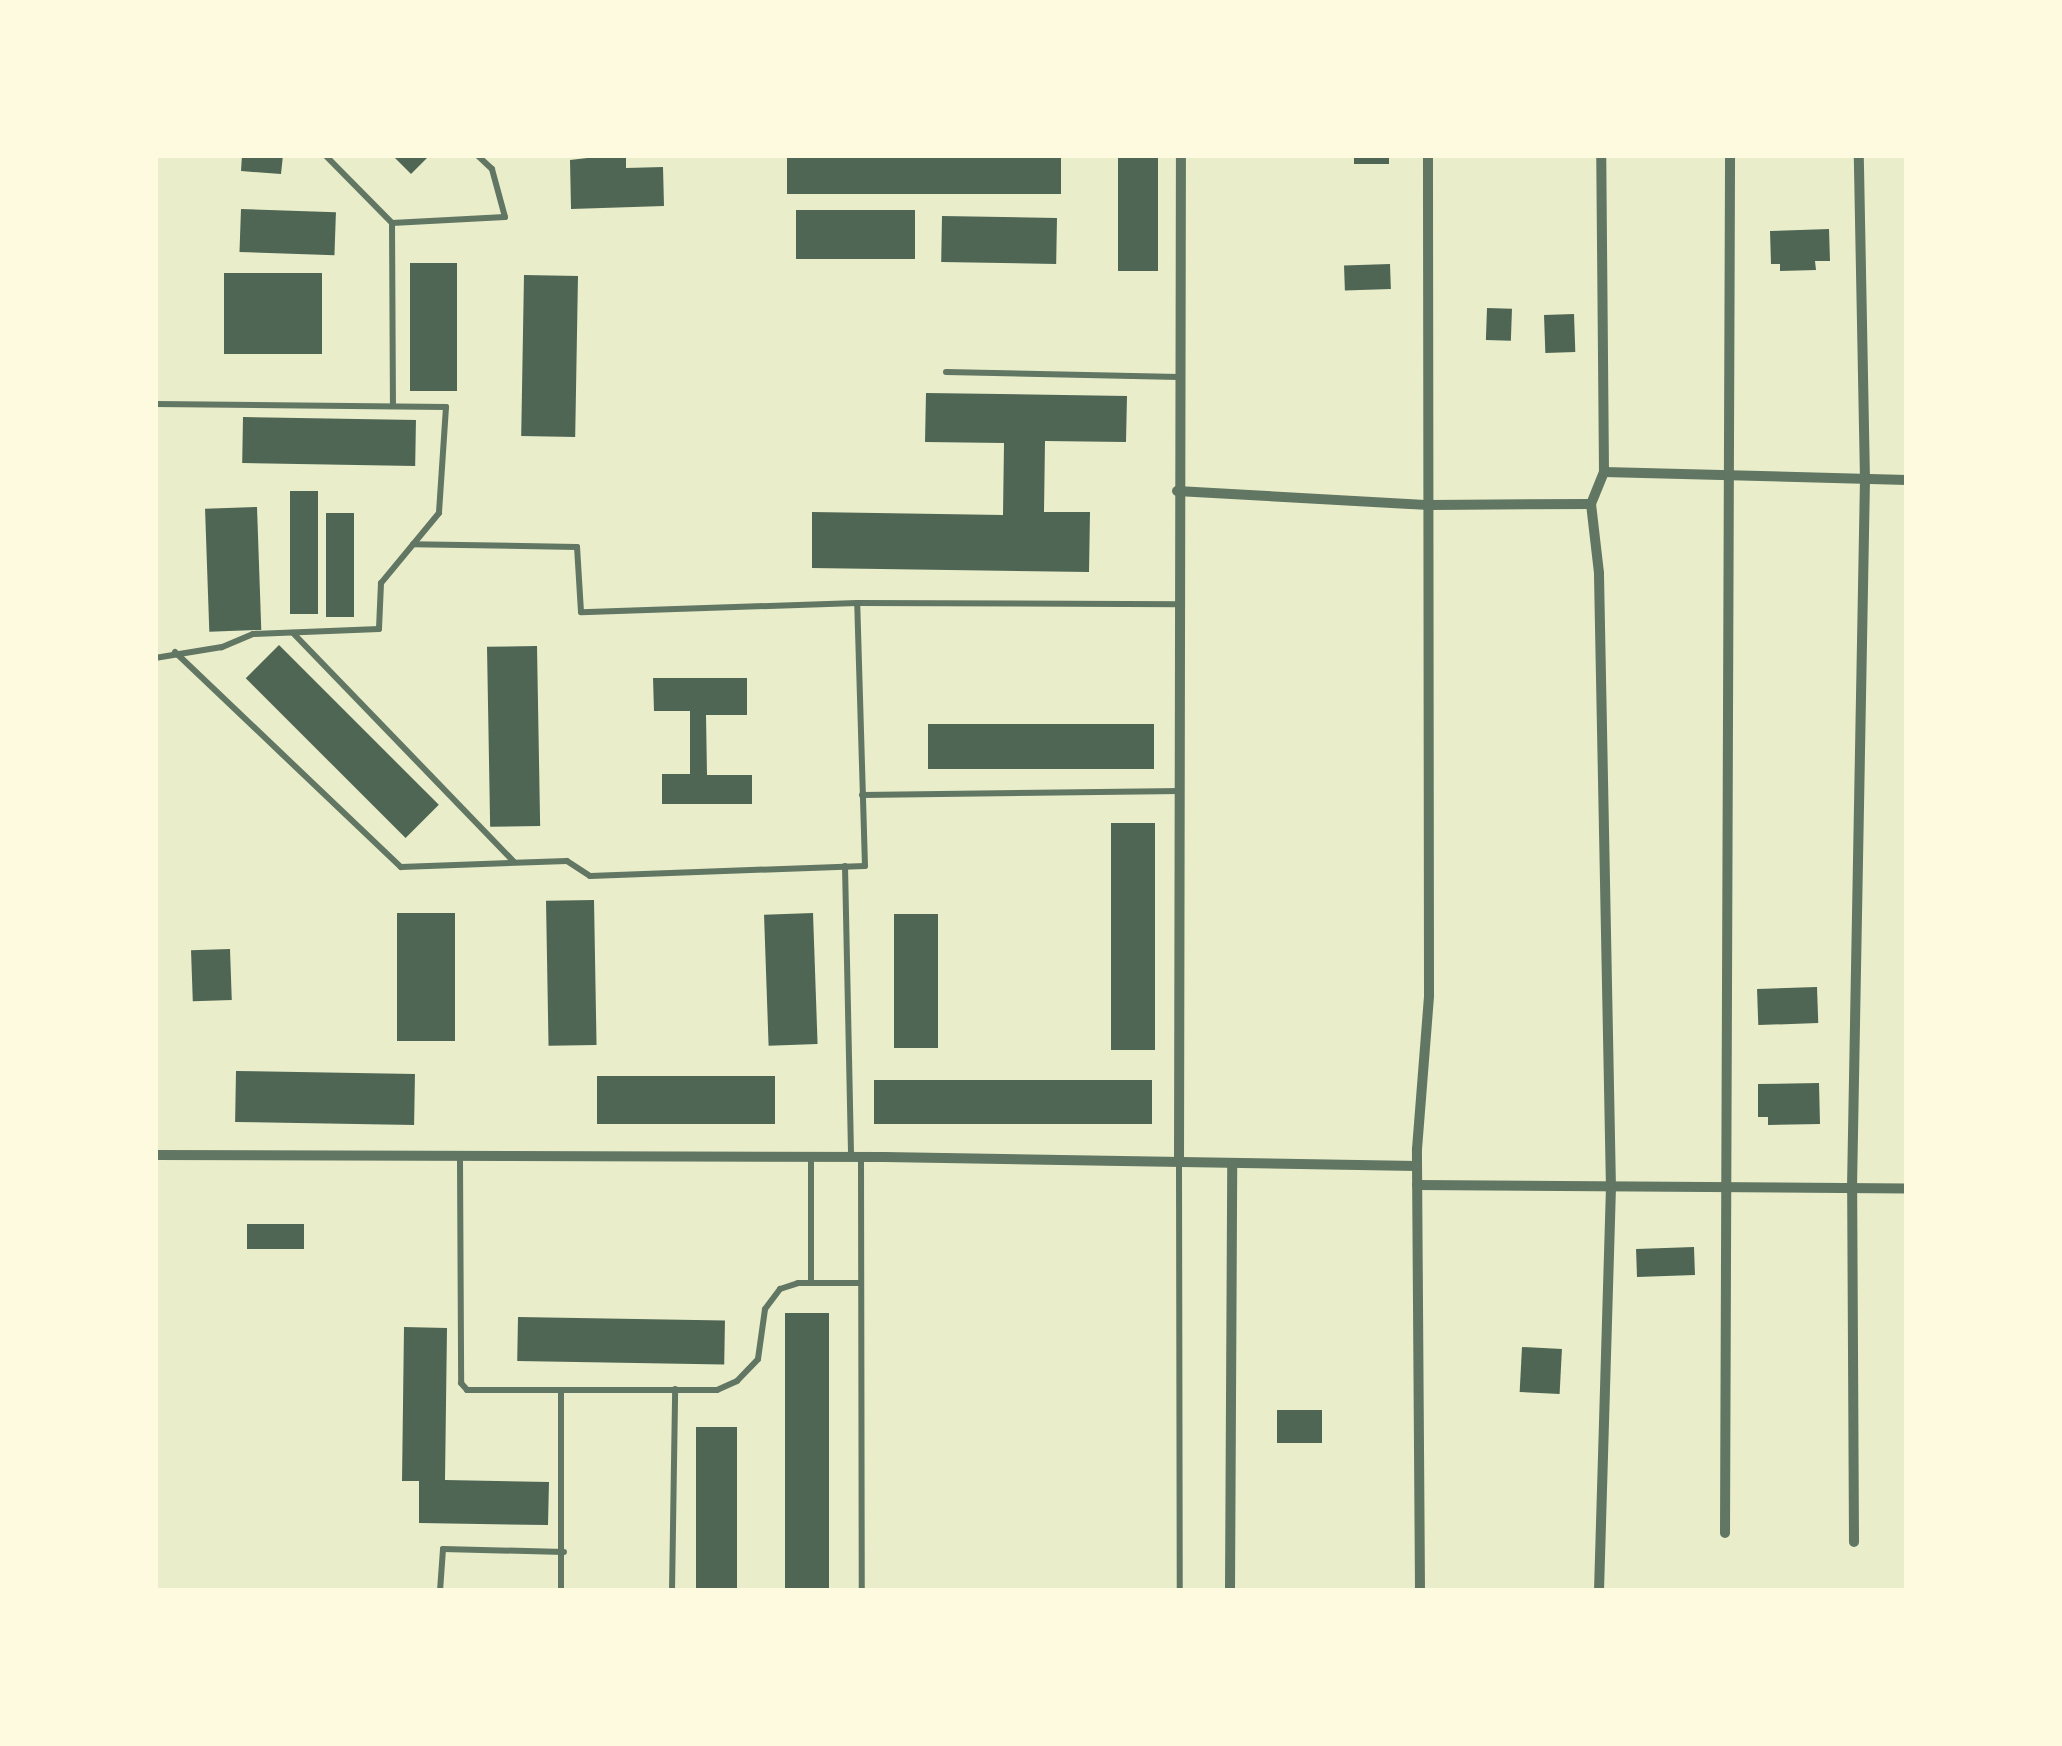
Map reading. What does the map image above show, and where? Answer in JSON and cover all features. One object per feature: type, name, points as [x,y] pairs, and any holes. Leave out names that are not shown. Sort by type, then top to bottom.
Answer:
[{"type":"street","points":[[1179,1162],[1180,155]]},
{"type":"street","points":[[1420,1591],[1417,1166],[1429,995],[1428,155]]},
{"type":"street","points":[[1600,1591],[1610,1188],[1600,573],[1591,504],[1604,472],[1601,155]]},
{"type":"street","points":[[1725,1533],[1732,1191],[1726,478],[1730,155]]},
{"type":"street","points":[[1854,1542],[1852,1188],[1864,480],[1860,155]]},
{"type":"street","points":[[1604,472],[1907,480]]},
{"type":"street","points":[[1177,490],[1430,505],[1591,504]]},
{"type":"street","points":[[155,1155],[460,1160],[856,1157],[1417,1166]]},
{"type":"street","points":[[1230,1591],[1232,1163]]},
{"type":"street","points":[[1417,1186],[1732,1191],[1907,1188]]},
{"type":"lane","points":[[325,155],[392,223],[393,406]]},
{"type":"lane","points":[[392,223],[505,217],[492,170],[477,155]]},
{"type":"lane","points":[[946,372],[1179,376]]},
{"type":"lane","points":[[155,404],[446,407],[438,513],[381,583],[379,629],[292,632],[155,658]]},
{"type":"lane","points":[[414,544],[577,547],[581,612],[857,603],[1180,604]]},
{"type":"lane","points":[[175,652],[401,867],[567,861],[590,876],[865,866],[857,603]]},
{"type":"lane","points":[[292,632],[516,863]]},
{"type":"lane","points":[[862,796],[1180,791]]},
{"type":"lane","points":[[845,866],[862,1283],[862,1589]]},
{"type":"lane","points":[[811,1157],[812,1283]]},
{"type":"lane","points":[[460,1160],[461,1383],[468,1390],[717,1390],[737,1381],[758,1359],[770,1299],[788,1285],[862,1283]]},
{"type":"lane","points":[[1179,1162],[1180,1591]]},
{"type":"lane","points":[[561,1390],[562,1591]]},
{"type":"lane","points":[[672,1591],[676,1390]]},
{"type":"lane","points":[[440,1591],[443,1549],[564,1552]]},
{"type":"building","points":[[242,155],[283,155],[281,174],[241,171]]},
{"type":"building","points":[[392,155],[430,155],[411,174]]},
{"type":"building","points":[[626,155],[626,168],[663,167],[664,206],[571,209],[570,160]]},
{"type":"building","points":[[787,155],[1061,155],[1061,194],[787,194]]},
{"type":"building","points":[[1118,155],[1158,155],[1158,271],[1118,271]]},
{"type":"building","points":[[1354,155],[1389,155],[1389,164],[1354,164]]},
{"type":"building","points":[[241,209],[336,212],[334,255],[239,252]]},
{"type":"building","points":[[796,210],[915,210],[915,259],[796,259]]},
{"type":"building","points":[[942,216],[1057,218],[1056,264],[941,262]]},
{"type":"building","points":[[1829,229],[1830,261],[1815,261],[1816,270],[1780,271],[1780,264],[1771,264],[1770,231]]},
{"type":"building","points":[[410,263],[457,263],[457,391],[410,391]]},
{"type":"building","points":[[1390,264],[1391,289],[1345,291],[1344,266]]},
{"type":"building","points":[[224,273],[322,273],[322,354],[224,354]]},
{"type":"building","points":[[524,275],[578,276],[575,437],[521,436]]},
{"type":"building","points":[[1487,308],[1512,309],[1511,341],[1486,340]]},
{"type":"building","points":[[1574,314],[1575,352],[1545,353],[1544,315]]},
{"type":"building","points":[[926,393],[1127,396],[1126,442],[1045,441],[1044,512],[1090,512],[1089,572],[812,568],[812,512],[1003,515],[1004,443],[925,442]]},
{"type":"building","points":[[243,417],[416,420],[415,466],[242,463]]},
{"type":"building","points":[[290,491],[318,491],[318,614],[290,614]]},
{"type":"building","points":[[257,507],[261,630],[209,632],[205,509]]},
{"type":"building","points":[[326,513],[354,513],[354,617],[326,617]]},
{"type":"building","points":[[279,645],[439,805],[406,838],[246,678]]},
{"type":"building","points":[[537,646],[540,826],[490,827],[487,647]]},
{"type":"building","points":[[653,678],[747,678],[747,715],[706,715],[707,775],[752,775],[752,804],[662,804],[662,774],[690,774],[690,711],[654,711]]},
{"type":"building","points":[[928,724],[1154,724],[1154,769],[928,769]]},
{"type":"building","points":[[1111,823],[1155,823],[1155,1050],[1111,1050]]},
{"type":"building","points":[[594,900],[597,1045],[549,1046],[546,901]]},
{"type":"building","points":[[397,913],[455,913],[455,1041],[397,1041]]},
{"type":"building","points":[[813,913],[818,1044],[769,1046],[764,915]]},
{"type":"building","points":[[894,914],[938,914],[938,1048],[894,1048]]},
{"type":"building","points":[[230,949],[232,1000],[193,1001],[191,950]]},
{"type":"building","points":[[1817,987],[1818,1023],[1758,1025],[1757,989]]},
{"type":"building","points":[[236,1071],[415,1074],[414,1125],[235,1122]]},
{"type":"building","points":[[597,1076],[775,1076],[775,1124],[597,1124]]},
{"type":"building","points":[[874,1080],[1152,1080],[1152,1124],[874,1124]]},
{"type":"building","points":[[1819,1083],[1820,1124],[1768,1125],[1768,1117],[1758,1117],[1758,1084]]},
{"type":"building","points":[[247,1224],[304,1224],[304,1249],[247,1249]]},
{"type":"building","points":[[1694,1247],[1695,1275],[1637,1277],[1636,1249]]},
{"type":"building","points":[[785,1313],[829,1313],[829,1589],[785,1589]]},
{"type":"building","points":[[518,1317],[725,1321],[724,1365],[517,1361]]},
{"type":"building","points":[[404,1327],[447,1328],[445,1480],[549,1482],[548,1525],[419,1523],[419,1481],[402,1481]]},
{"type":"building","points":[[1522,1347],[1562,1349],[1560,1394],[1520,1392]]},
{"type":"building","points":[[1277,1410],[1322,1410],[1322,1443],[1277,1443]]},
{"type":"building","points":[[696,1427],[737,1427],[737,1591],[696,1591]]}]
